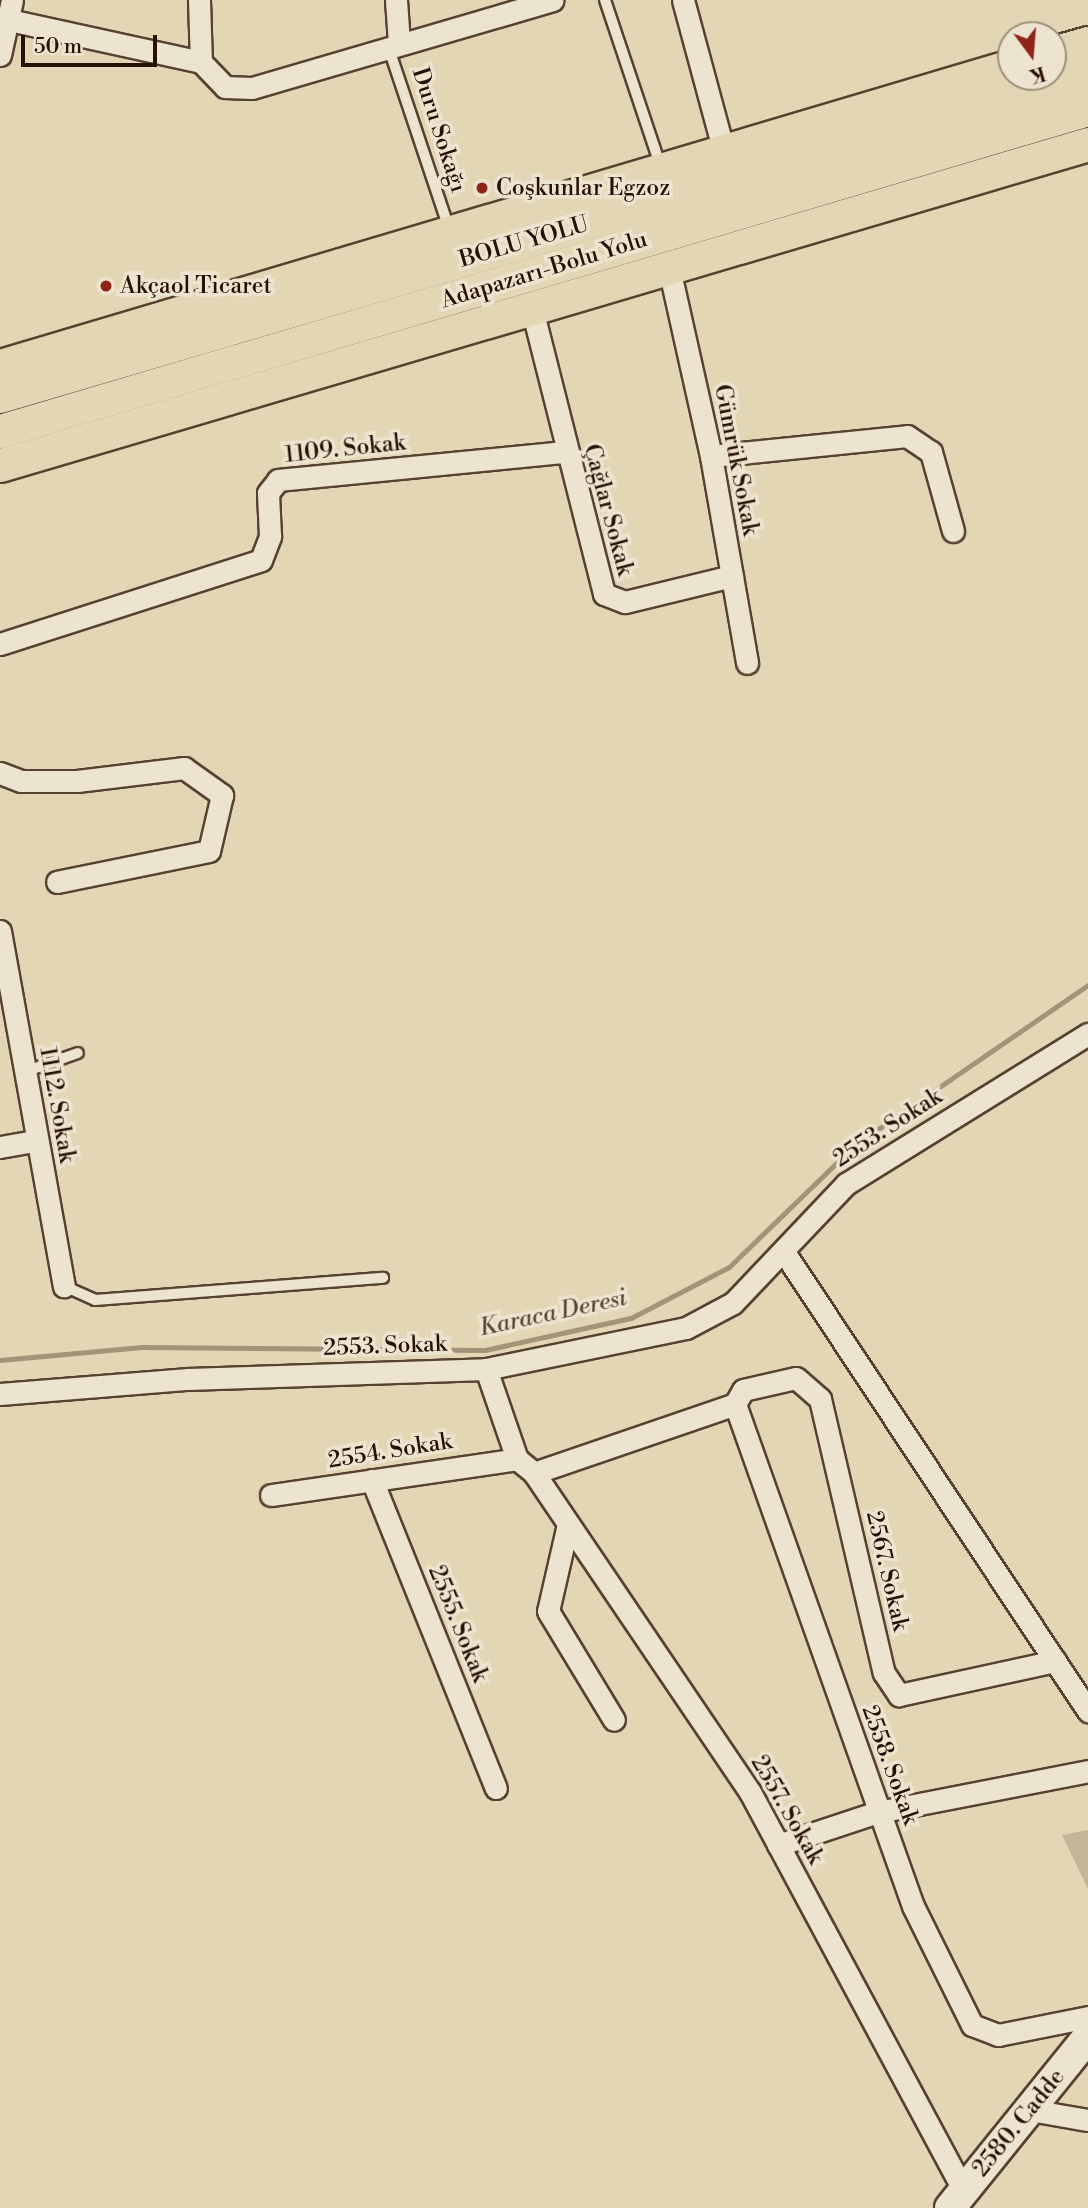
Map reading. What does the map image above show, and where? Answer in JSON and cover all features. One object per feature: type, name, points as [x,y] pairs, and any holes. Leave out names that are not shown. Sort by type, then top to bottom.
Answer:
[{"type":"highway","points":[[1067,49],[1088,43]]},
{"type":"highway","points":[[0,366],[449,228],[723,152],[997,70]]},
{"type":"highway","name":"BOLU YOLU","points":[[0,396],[1088,76]]},
{"type":"highway","name":"Adapazarı-Bolu Yolu","points":[[0,431],[1088,108]]},
{"type":"highway","points":[[0,465],[1088,144]]},
{"type":"main road","name":"2580. Cadde","points":[[957,2199],[1088,2037]]},
{"type":"street","points":[[199,0],[201,62]]},
{"type":"street","points":[[393,44],[396,0]]},
{"type":"street","points":[[0,55],[6,13],[201,62],[225,87],[252,88],[393,44],[552,0]]},
{"type":"street","points":[[682,0],[723,152]]},
{"type":"street","name":"Gümrük Sokak","points":[[668,268],[711,456],[747,663]]},
{"type":"street","name":"Çağlar Sokak","points":[[532,309],[565,452],[607,598],[625,601],[732,576]]},
{"type":"street","points":[[711,456],[907,436],[931,452],[953,531]]},
{"type":"street","name":"1109. Sokak","points":[[0,644],[261,560],[270,536],[268,493],[278,480],[565,452]]},
{"type":"street","points":[[0,773],[21,781],[77,781],[184,768],[222,795],[209,851],[57,882]]},
{"type":"street","name":"1112. Sokak","points":[[0,931],[6,1001],[24,1072],[64,1286]]},
{"type":"street","name":"2553. Sokak","points":[[0,1394],[188,1379],[486,1369],[686,1328],[733,1303],[846,1184],[1088,1034]]},
{"type":"street","points":[[0,1147],[35,1141]]},
{"type":"street","points":[[784,1252],[1088,1711]]},
{"type":"street","points":[[486,1369],[517,1459],[534,1473],[735,1404]]},
{"type":"street","name":"2567. Sokak","points":[[735,1404],[743,1391],[796,1378],[820,1399],[884,1674],[899,1695],[1055,1661]]},
{"type":"street","name":"2558. Sokak","points":[[735,1404],[913,1906],[972,2025],[998,2035],[1088,2017]]},
{"type":"street","name":"2554. Sokak","points":[[271,1495],[517,1459]]},
{"type":"street","name":"2557. Sokak","points":[[534,1473],[750,1792],[957,2199]]},
{"type":"street","name":"2555. Sokak","points":[[372,1480],[496,1788]]},
{"type":"street","points":[[568,1524],[548,1611],[614,1720]]},
{"type":"street","points":[[778,1845],[878,1812],[1088,1771]]},
{"type":"street","points":[[1030,2110],[1088,2120]]},
{"type":"lane","points":[[605,0],[662,168]]},
{"type":"lane","name":"Duru Sokağı","points":[[393,44],[449,228]]},
{"type":"lane","points":[[24,1072],[78,1053]]},
{"type":"lane","points":[[64,1286],[95,1300],[383,1278]]},
{"type":"shaded area","points":[[1088,1830],[1088,1889],[1062,1835]]},
{"type":"waterway","name":"Karaca Deresi","points":[[0,1360],[144,1347],[485,1350],[631,1318],[729,1267],[855,1145],[1088,985]]},
{"type":"place","name":"Coşkunlar Egzoz","points":[[482,188]]},
{"type":"place","name":"Akçaol Ticaret","points":[[106,286]]}]
